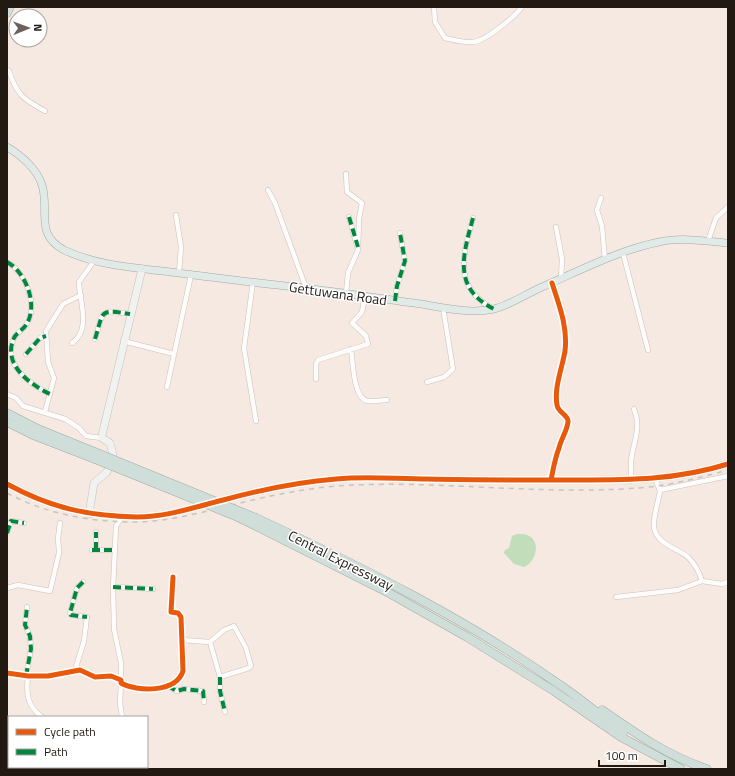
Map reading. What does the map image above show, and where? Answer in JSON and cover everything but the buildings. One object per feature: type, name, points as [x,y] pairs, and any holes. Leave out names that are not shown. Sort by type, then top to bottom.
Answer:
[{"type":"highway","points":[[7,13],[10,7]]},
{"type":"highway","name":"Central Expressway","points":[[7,414],[96,456],[233,515],[389,593],[467,637],[554,691],[620,737],[649,753]]},
{"type":"highway","name":"Central Expressway","points":[[7,422],[33,435],[96,456],[238,509],[329,552],[473,630],[564,687],[649,753]]},
{"type":"highway","points":[[564,687],[573,690],[649,743],[694,765],[707,769]]},
{"type":"highway","points":[[649,753],[681,769]]},
{"type":"main road","name":"Gettuwana Road","points":[[7,147],[25,160],[36,173],[41,182],[44,195],[44,222],[50,238],[64,250],[94,261],[142,269],[346,293],[443,308],[474,310],[494,309],[605,260],[660,242],[708,241],[728,243]]},
{"type":"street","points":[[434,7],[435,22],[444,38],[474,42],[495,31],[516,15],[522,7]]},
{"type":"street","points":[[7,70],[9,71],[16,91],[45,111]]},
{"type":"street","points":[[346,174],[348,192],[362,203],[359,219],[358,247],[356,257],[348,273],[346,293]]},
{"type":"street","points":[[268,190],[275,203],[306,288]]},
{"type":"street","points":[[601,198],[596,210],[602,226],[605,260]]},
{"type":"street","points":[[708,241],[716,218],[728,207]]},
{"type":"street","points":[[176,215],[182,247],[179,273]]},
{"type":"street","points":[[349,217],[358,247]]},
{"type":"street","points":[[473,218],[466,248],[463,253],[464,269],[475,296],[480,301],[494,309]]},
{"type":"street","points":[[556,227],[562,254],[561,279]]},
{"type":"street","points":[[395,300],[397,286],[405,261],[400,232]]},
{"type":"street","points":[[623,253],[648,350]]},
{"type":"street","points":[[72,343],[76,340],[82,324],[84,310],[79,282],[94,261]]},
{"type":"street","points":[[7,262],[11,264],[26,284],[31,305],[27,324],[15,336],[11,346],[15,366],[28,382],[50,394]]},
{"type":"street","points":[[102,438],[123,341],[142,269]]},
{"type":"street","points":[[167,387],[191,275]]},
{"type":"street","points":[[253,282],[244,348],[256,421]]},
{"type":"street","points":[[550,480],[558,449],[568,423],[567,416],[560,410],[557,404],[558,382],[565,351],[565,336],[564,320],[552,283]]},
{"type":"street","points":[[45,412],[54,383],[54,375],[48,362],[46,331],[63,304],[81,295]]},
{"type":"street","points":[[316,379],[315,369],[318,360],[368,344],[366,336],[352,323],[362,312],[365,296]]},
{"type":"street","points":[[427,382],[444,377],[453,369],[443,308]]},
{"type":"street","points":[[94,339],[100,318],[104,313],[112,311],[130,314]]},
{"type":"street","points":[[26,354],[40,338],[46,336]]},
{"type":"street","points":[[123,341],[174,354]]},
{"type":"street","points":[[351,349],[356,385],[361,397],[368,401],[388,400]]},
{"type":"street","points":[[7,394],[16,398],[23,406],[65,419],[79,428],[86,436],[102,438],[110,443],[113,454],[107,472],[94,483],[89,514]]},
{"type":"street","points":[[631,480],[631,461],[638,434],[637,417],[634,409]]},
{"type":"street","points":[[7,484],[46,502],[89,514],[140,517],[178,512],[276,486],[338,478],[372,477],[631,480],[655,479],[708,470],[728,464]]},
{"type":"street","points":[[660,490],[728,476]]},
{"type":"street","points":[[655,479],[660,490],[654,525],[655,532],[663,542],[693,562],[702,581]]},
{"type":"street","points":[[122,517],[116,526],[113,587],[114,629],[121,663],[120,702],[122,716]]},
{"type":"street","points":[[7,533],[11,521],[24,523]]},
{"type":"street","points":[[7,588],[24,586],[50,591],[59,553],[58,538],[60,523]]},
{"type":"street","points":[[96,532],[94,550],[115,550]]},
{"type":"street","points":[[7,673],[27,676],[53,675],[75,670],[84,671],[95,678],[110,676],[133,688],[168,686],[181,677],[183,671],[181,617],[178,613],[171,612],[173,577]]},
{"type":"street","points":[[616,597],[678,590],[702,581],[722,584],[728,582]]},
{"type":"street","points":[[75,670],[84,641],[87,618],[71,615],[70,613],[77,588],[83,582]]},
{"type":"street","points":[[113,587],[153,589]]},
{"type":"street","points":[[27,607],[25,625],[30,636],[31,649],[27,676],[27,689],[29,704],[33,710],[41,716]]},
{"type":"street","points":[[182,640],[210,642],[224,630],[234,626],[250,659],[251,666],[249,668],[220,677]]},
{"type":"street","points":[[210,642],[220,677],[220,691],[225,712]]},
{"type":"street","points":[[168,686],[177,691],[184,689],[203,691],[204,702]]},
{"type":"green space","points":[[517,534],[526,535],[532,538],[536,546],[536,551],[532,561],[524,567],[514,564],[504,553],[505,550],[509,548],[512,536]]},
{"type":"railway","points":[[7,493],[36,506],[66,515],[96,520],[140,522],[178,517],[309,489],[337,486],[376,484],[610,490],[669,484],[728,470]]},
{"type":"marked path","points":[[349,217],[358,247]]},
{"type":"marked path","points":[[473,218],[464,258],[466,281],[481,301],[494,309]]},
{"type":"marked path","points":[[395,301],[397,286],[405,261],[400,233]]},
{"type":"marked path","points":[[7,262],[20,273],[25,281],[31,299],[30,317],[26,325],[14,338],[11,347],[12,356],[15,365],[26,379],[50,394]]},
{"type":"marked path","points":[[95,339],[104,314],[107,312],[130,314]]},
{"type":"marked path","points":[[26,354],[40,338],[46,336]]},
{"type":"marked path","points":[[7,533],[11,521],[24,523]]},
{"type":"marked path","points":[[96,532],[96,550]]},
{"type":"marked path","points":[[92,550],[115,550]]},
{"type":"marked path","points":[[83,582],[77,588],[70,613],[71,615],[87,617]]},
{"type":"marked path","points":[[113,587],[153,589]]},
{"type":"marked path","points":[[26,676],[31,649],[30,636],[25,625],[27,607]]},
{"type":"marked path","points":[[220,677],[220,691],[225,712]]},
{"type":"marked path","points":[[168,686],[177,691],[184,689],[203,691],[204,702]]},
{"type":"cycle path","points":[[551,480],[556,456],[568,422],[567,418],[559,410],[556,398],[557,385],[566,342],[562,316],[552,283]]},
{"type":"cycle path","points":[[7,484],[39,499],[70,509],[102,515],[149,517],[194,508],[241,495],[282,486],[336,479],[629,479],[668,477],[688,474],[728,464]]},
{"type":"cycle path","points":[[7,673],[28,676],[48,676],[80,670],[95,677],[111,676],[121,680],[121,683],[128,686],[146,689],[165,687],[173,683],[179,678],[183,671],[181,617],[178,613],[171,612],[173,577]]}]
